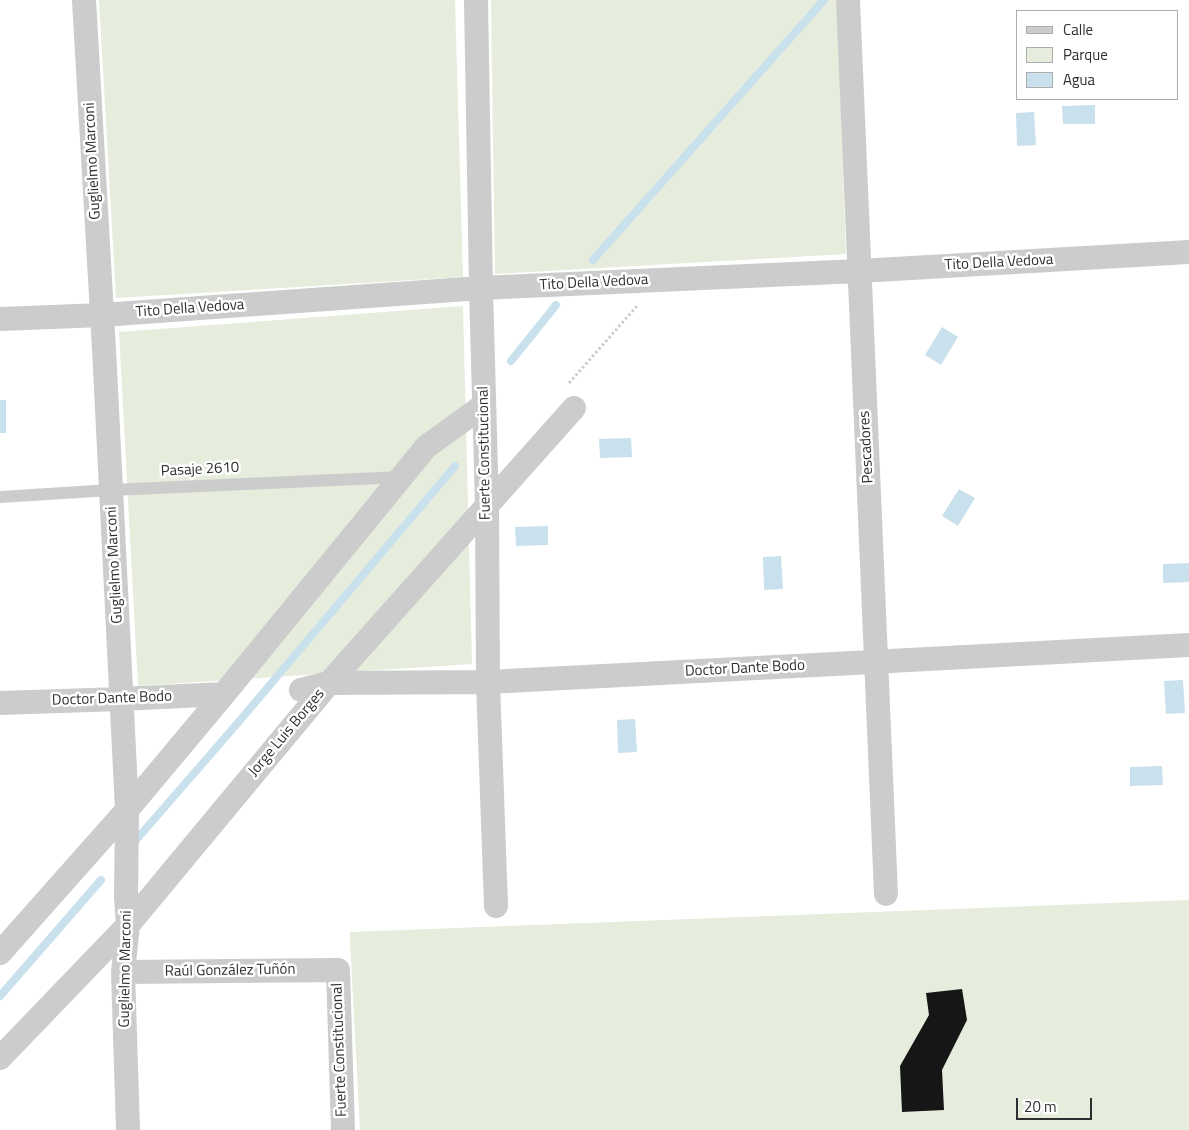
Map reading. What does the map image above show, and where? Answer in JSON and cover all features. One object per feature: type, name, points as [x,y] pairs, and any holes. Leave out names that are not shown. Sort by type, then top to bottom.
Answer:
[{"type":"street","name":"Guglielmo Marconi","points":[[84,0],[112,490],[127,810],[126,897],[128,925],[122,972],[128,1130]]},
{"type":"street","name":"Fuerte Constitucional","points":[[476,0],[480,288],[487,506],[488,682],[496,906]]},
{"type":"street","name":"Pescadores","points":[[848,0],[886,894]]},
{"type":"street","name":"Tito Della Vedova","points":[[0,318],[102,315],[480,288],[860,271],[1189,252]]},
{"type":"street","points":[[0,953],[127,810],[426,447],[484,405]]},
{"type":"street","name":"Jorge Luis Borges","points":[[0,1058],[128,925],[329,683],[574,408]]},
{"type":"street","name":"Doctor Dante Bodo","points":[[300,690],[329,683],[488,682],[1189,645]]},
{"type":"street","name":"Doctor Dante Bodo","points":[[0,703],[224,694]]},
{"type":"street","name":"Fuerte Constitucional","points":[[338,970],[343,1130]]},
{"type":"street","name":"Raúl González Tuñón","points":[[122,972],[338,970]]},
{"type":"lane","name":"Pasaje 2610","points":[[0,497],[402,476]]},
{"type":"green space","points":[[99,0],[455,0],[463,277],[116,298]]},
{"type":"green space","points":[[491,0],[837,0],[846,254],[495,274]]},
{"type":"green space","points":[[463,306],[472,664],[138,686],[119,332]]},
{"type":"green space","points":[[1189,900],[1189,1130],[360,1130],[350,932]]},
{"type":"water","points":[[1095,105],[1095,124],[1063,124],[1062,106]]},
{"type":"water","points":[[1034,112],[1036,145],[1017,146],[1016,113]]},
{"type":"water","points":[[942,327],[958,337],[941,365],[925,355]]},
{"type":"water","points":[[0,400],[6,400],[6,433],[0,433]]},
{"type":"water","points":[[631,438],[632,457],[600,458],[599,439]]},
{"type":"water","points":[[959,489],[975,498],[958,526],[942,516]]},
{"type":"water","points":[[548,526],[548,545],[516,546],[515,527]]},
{"type":"water","points":[[781,556],[783,589],[764,590],[763,557]]},
{"type":"water","points":[[1189,563],[1189,582],[1163,583],[1163,564]]},
{"type":"water","points":[[1183,680],[1185,713],[1166,714],[1164,681]]},
{"type":"water","points":[[635,719],[637,752],[618,753],[617,720]]},
{"type":"water","points":[[1162,766],[1163,785],[1130,786],[1130,767]]},
{"type":"building","points":[[962,989],[967,1020],[942,1070],[944,1110],[902,1112],[900,1066],[929,1015],[926,993]]},
{"type":"waterway","points":[[593,260],[824,0]]},
{"type":"waterway","points":[[511,361],[556,305]]},
{"type":"waterway","points":[[136,840],[455,466]]},
{"type":"waterway","points":[[0,996],[101,880]]}]
